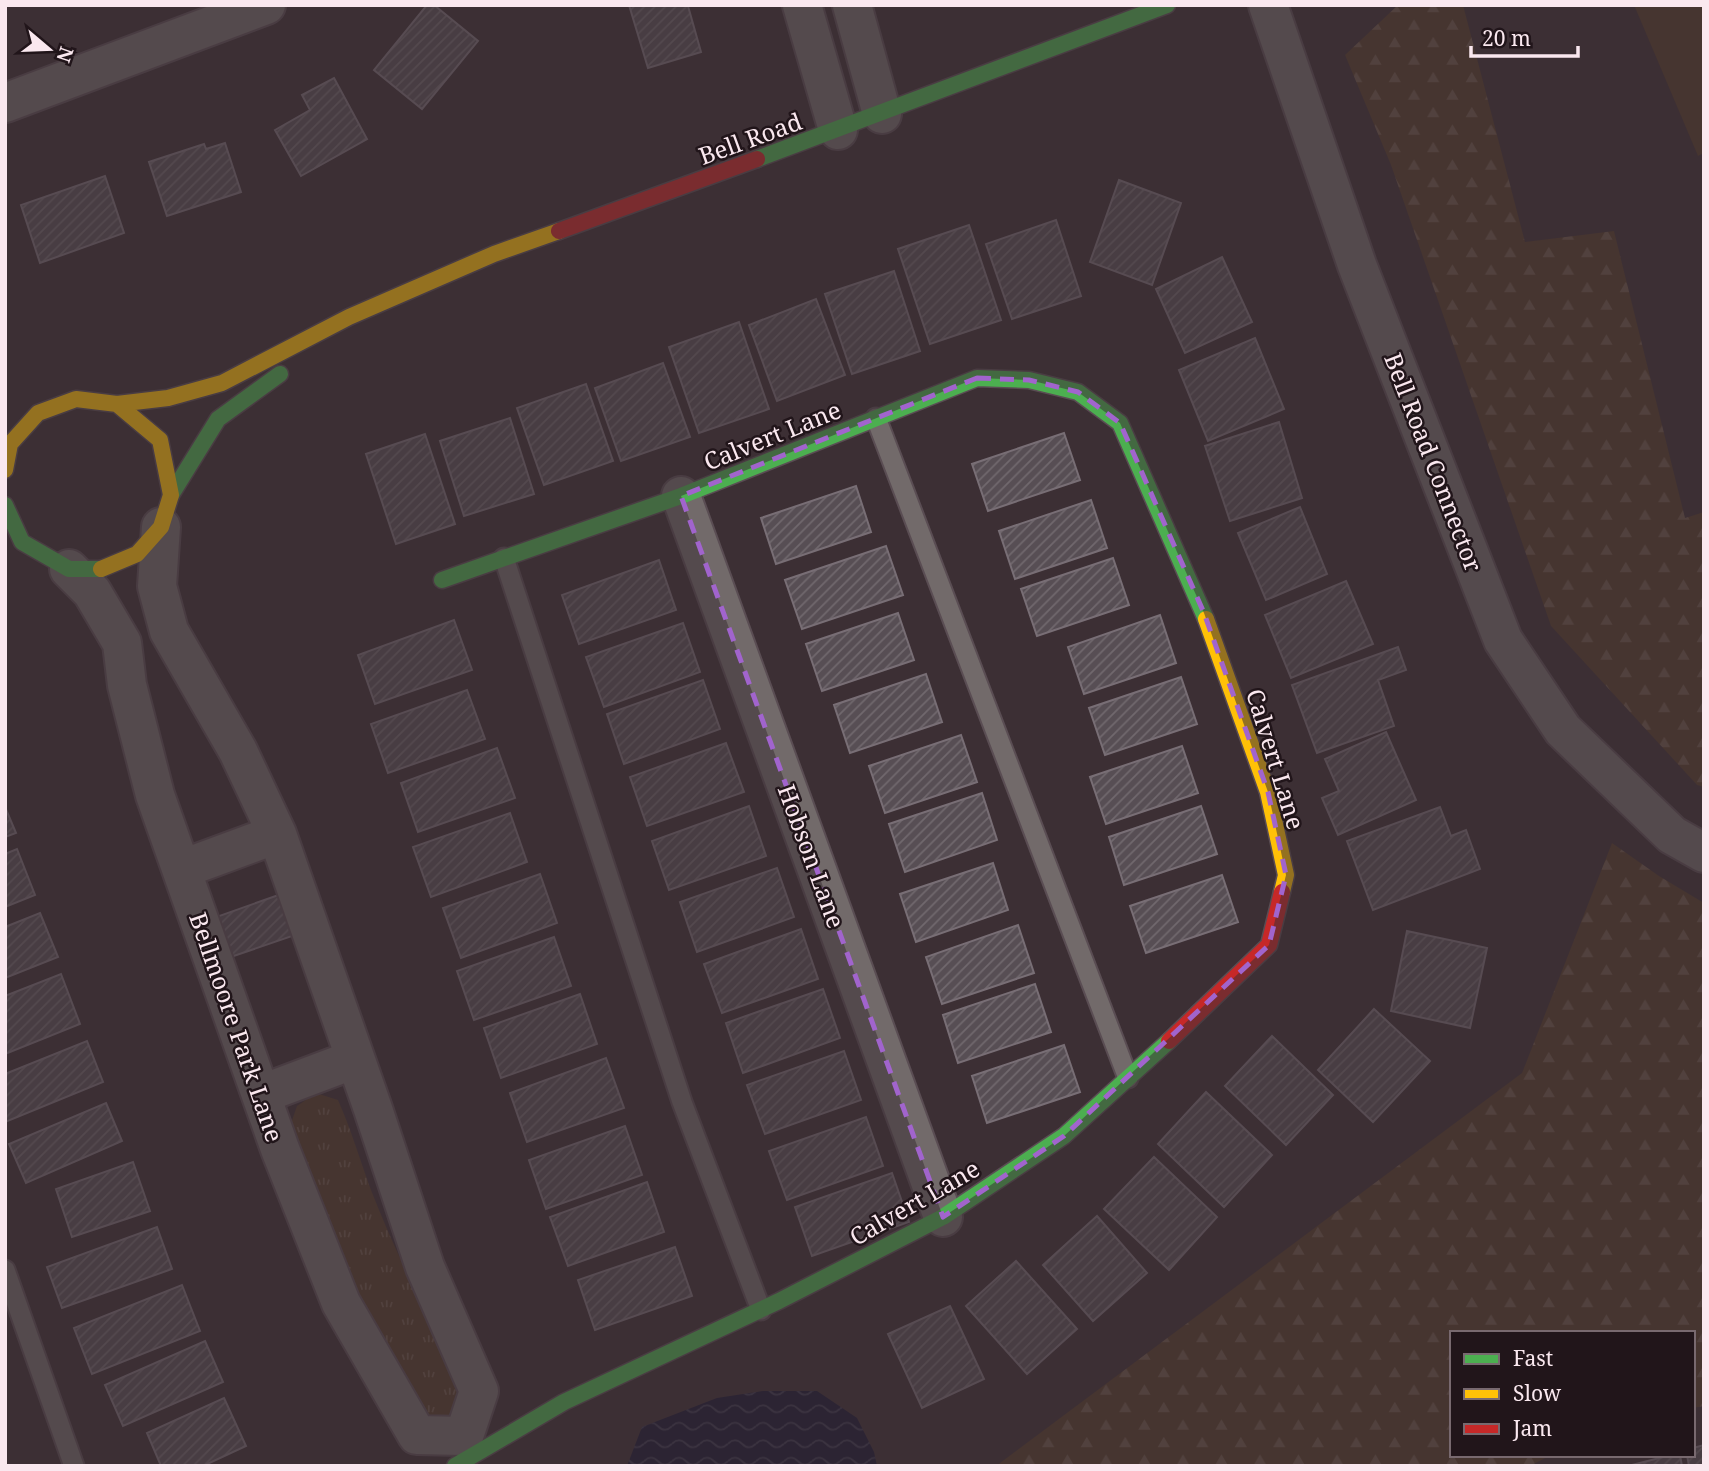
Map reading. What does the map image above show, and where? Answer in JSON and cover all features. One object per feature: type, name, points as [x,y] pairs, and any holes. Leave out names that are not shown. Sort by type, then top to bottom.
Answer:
[{"type":"street","points":[[5,103],[266,5]]},
{"type":"street","points":[[802,5],[838,130]]},
{"type":"street","points":[[852,5],[882,114]]},
{"type":"street","name":"Bell Road","points":[[5,470],[8,445],[38,413],[76,399],[117,404],[168,398],[222,383],[349,317],[494,254],[882,114],[1167,5]]},
{"type":"street","name":"Bell Road Connector","points":[[1268,5],[1357,265],[1503,640],[1563,730],[1672,835],[1704,853]]},
{"type":"street","name":"Bell Road","points":[[5,537],[22,542],[69,569],[105,569],[137,554],[166,511],[219,419],[349,317]]},
{"type":"street","name":"Calvert Lane","points":[[442,580],[681,496],[977,378],[1029,380],[1078,392],[1120,423],[1204,613],[1268,792],[1286,875],[1269,945],[1064,1136],[943,1217],[761,1310],[564,1402],[469,1455]]},
{"type":"street","points":[[117,404],[160,440],[166,511],[157,586],[169,631],[238,751],[277,834],[425,1267],[479,1391],[469,1455]]},
{"type":"street","name":"Hobson Lane","points":[[681,496],[943,1217]]},
{"type":"street","points":[[5,505],[22,542]]},
{"type":"street","name":"Bellmoore Park Lane","points":[[69,569],[92,592],[122,643],[127,685],[155,795],[280,1149],[341,1303],[416,1435],[469,1455]]},
{"type":"street","points":[[182,869],[277,834]]},
{"type":"street","points":[[262,1094],[355,1059]]},
{"type":"lane","points":[[876,418],[1128,1078]]},
{"type":"lane","points":[[504,558],[682,1102],[761,1310]]},
{"type":"lane","points":[[5,1270],[74,1466]]},
{"type":"highlighted area","points":[[977,378],[1029,380],[1078,392],[1120,423],[1204,613],[1268,792],[1286,875],[1269,945],[1064,1136],[943,1217],[681,496]]},
{"type":"green space","points":[[1398,5],[1463,5],[1525,242],[1614,231],[1685,518],[1704,512],[1704,787],[1697,785],[1551,626],[1391,165],[1345,55]]},
{"type":"green space","points":[[1634,5],[1704,5],[1704,153],[1698,156]]},
{"type":"green space","points":[[1612,843],[1704,903],[1704,1406],[1695,1408],[1695,1331],[1450,1331],[1450,1457],[1547,1457],[1530,1466],[996,1466],[1522,1073]]},
{"type":"green space","points":[[316,1093],[338,1100],[392,1240],[462,1383],[456,1411],[442,1421],[426,1417],[362,1311],[290,1126],[297,1106]]},
{"type":"water","points":[[763,1391],[817,1391],[857,1418],[874,1452],[877,1466],[627,1466],[642,1427],[717,1398]]},
{"type":"building","points":[[427,5],[434,5],[478,41],[422,109],[374,70]]},
{"type":"building","points":[[629,5],[692,5],[688,6],[701,52],[648,68]]},
{"type":"building","points":[[334,78],[367,139],[301,176],[275,130],[310,110],[302,95]]},
{"type":"building","points":[[225,143],[241,192],[167,216],[149,162],[204,144],[206,149]]},
{"type":"building","points":[[105,176],[124,233],[40,263],[21,205]]},
{"type":"building","points":[[1119,180],[1181,203],[1152,285],[1090,262]]},
{"type":"building","points":[[1056,220],[1081,296],[1012,319],[986,244]]},
{"type":"building","points":[[969,225],[1001,320],[930,344],[898,249]]},
{"type":"building","points":[[1222,257],[1252,322],[1185,353],[1156,289]]},
{"type":"building","points":[[894,271],[920,351],[852,374],[825,294]]},
{"type":"building","points":[[816,299],[845,375],[777,401],[749,325]]},
{"type":"building","points":[[739,322],[769,409],[699,433],[669,347]]},
{"type":"building","points":[[1255,338],[1284,409],[1208,441],[1179,370]]},
{"type":"building","points":[[663,363],[690,437],[621,461],[595,388]]},
{"type":"building","points":[[586,384],[613,461],[544,485],[517,408]]},
{"type":"building","points":[[510,418],[534,494],[464,516],[440,441]]},
{"type":"building","points":[[1279,422],[1302,498],[1230,521],[1205,446]]},
{"type":"building","points":[[1064,433],[1080,480],[988,511],[972,464]]},
{"type":"building","points":[[425,434],[455,524],[396,544],[366,454]]},
{"type":"building","points":[[856,486],[871,532],[776,564],[761,518]]},
{"type":"building","points":[[1091,500],[1107,548],[1015,579],[999,531]]},
{"type":"building","points":[[1300,507],[1327,574],[1266,600],[1238,533]]},
{"type":"building","points":[[886,546],[903,595],[802,629],[785,580]]},
{"type":"building","points":[[1113,558],[1129,605],[1037,636],[1021,589]]},
{"type":"building","points":[[659,560],[676,610],[579,644],[562,595]]},
{"type":"building","points":[[1346,581],[1373,644],[1291,678],[1265,615]]},
{"type":"building","points":[[898,613],[914,660],[822,691],[806,644]]},
{"type":"building","points":[[1160,615],[1176,663],[1084,694],[1068,647]]},
{"type":"building","points":[[454,620],[472,670],[375,704],[358,655]]},
{"type":"building","points":[[683,623],[700,672],[604,707],[586,657]]},
{"type":"building","points":[[1398,647],[1406,670],[1378,680],[1394,726],[1317,753],[1292,685]]},
{"type":"building","points":[[926,674],[942,722],[850,753],[834,705]]},
{"type":"building","points":[[1181,677],[1197,724],[1105,755],[1089,708]]},
{"type":"building","points":[[703,680],[720,729],[624,764],[607,714]]},
{"type":"building","points":[[467,690],[485,739],[388,773],[371,724]]},
{"type":"building","points":[[1386,732],[1416,800],[1338,835],[1322,798],[1339,791],[1325,759]]},
{"type":"building","points":[[961,735],[977,782],[885,813],[869,766]]},
{"type":"building","points":[[726,743],[744,792],[647,826],[630,777]]},
{"type":"building","points":[[1182,746],[1198,793],[1106,824],[1090,777]]},
{"type":"building","points":[[497,748],[515,798],[418,832],[401,783]]},
{"type":"building","points":[[982,793],[997,840],[905,872],[889,824]]},
{"type":"building","points":[[749,806],[766,856],[669,890],[652,841]]},
{"type":"building","points":[[1201,806],[1217,854],[1124,885],[1109,837]]},
{"type":"building","points":[[5,807],[16,833],[5,837]]},
{"type":"building","points":[[1440,807],[1451,836],[1466,830],[1480,869],[1373,910],[1347,841]]},
{"type":"building","points":[[510,813],[527,862],[431,897],[413,847]]},
{"type":"building","points":[[17,849],[35,895],[5,907],[5,854]]},
{"type":"building","points":[[993,863],[1008,910],[916,942],[900,894]]},
{"type":"building","points":[[777,868],[794,917],[697,952],[680,902]]},
{"type":"building","points":[[540,874],[557,923],[461,958],[443,908]]},
{"type":"building","points":[[1222,875],[1238,922],[1146,953],[1130,906]]},
{"type":"building","points":[[287,892],[301,933],[219,961],[205,921]]},
{"type":"building","points":[[40,913],[58,957],[5,978],[5,927]]},
{"type":"building","points":[[1018,925],[1034,973],[942,1004],[926,957]]},
{"type":"building","points":[[801,929],[818,979],[722,1013],[704,964]]},
{"type":"building","points":[[1407,931],[1487,948],[1470,1028],[1391,1011]]},
{"type":"building","points":[[554,937],[571,986],[474,1020],[457,971]]},
{"type":"building","points":[[61,974],[80,1024],[5,1054],[5,996]]},
{"type":"building","points":[[1035,984],[1051,1032],[958,1063],[943,1015]]},
{"type":"building","points":[[823,989],[840,1038],[743,1073],[726,1023]]},
{"type":"building","points":[[580,994],[597,1044],[501,1078],[484,1028]]},
{"type":"building","points":[[1374,1009],[1430,1061],[1373,1122],[1318,1070]]},
{"type":"building","points":[[1272,1036],[1333,1095],[1286,1145],[1225,1086]]},
{"type":"building","points":[[87,1041],[103,1082],[5,1122],[5,1074]]},
{"type":"building","points":[[1064,1045],[1080,1092],[987,1123],[972,1076]]},
{"type":"building","points":[[844,1051],[861,1100],[765,1134],[747,1085]]},
{"type":"building","points":[[606,1058],[624,1108],[527,1142],[510,1093]]},
{"type":"building","points":[[1206,1092],[1272,1155],[1224,1207],[1158,1144]]},
{"type":"building","points":[[106,1103],[122,1141],[26,1183],[9,1144]]},
{"type":"building","points":[[866,1117],[883,1166],[787,1200],[769,1151]]},
{"type":"building","points":[[625,1126],[642,1175],[546,1209],[529,1160]]},
{"type":"building","points":[[1154,1157],[1217,1217],[1169,1270],[1104,1209]]},
{"type":"building","points":[[133,1162],[150,1211],[72,1237],[56,1189]]},
{"type":"building","points":[[892,1173],[909,1222],[812,1256],[795,1207]]},
{"type":"building","points":[[647,1182],[664,1232],[568,1266],[550,1217]]},
{"type":"building","points":[[1097,1216],[1147,1273],[1093,1321],[1043,1265]]},
{"type":"building","points":[[157,1227],[172,1269],[62,1308],[47,1267]]},
{"type":"building","points":[[675,1247],[692,1296],[595,1330],[578,1280]]},
{"type":"building","points":[[1016,1261],[1077,1329],[1027,1374],[966,1306]]},
{"type":"building","points":[[182,1285],[200,1331],[92,1374],[74,1328]]},
{"type":"building","points":[[950,1306],[984,1379],[922,1408],[888,1334]]},
{"type":"building","points":[[205,1341],[223,1382],[123,1426],[105,1385]]},
{"type":"building","points":[[224,1398],[246,1446],[203,1466],[161,1466],[147,1433]]},
{"type":"building","points":[[1704,1445],[1704,1466],[1689,1466],[1687,1457],[1695,1457],[1695,1447]]},
{"type":"building","points":[[1663,1457],[1680,1457],[1682,1466],[1628,1466]]},
{"type":"traffic: fast","points":[[757,159],[1167,5]]},
{"type":"traffic: fast","points":[[171,495],[218,419],[280,374]]},
{"type":"traffic: fast","points":[[442,580],[681,496],[977,378],[1029,380],[1078,392],[1120,423],[1206,619]]},
{"type":"traffic: fast","points":[[5,505],[22,542],[69,569],[101,569]]},
{"type":"traffic: fast","points":[[455,1466],[564,1402],[779,1301],[943,1217],[1064,1136],[1169,1041]]},
{"type":"traffic: slow","points":[[117,404],[168,398],[222,383],[349,317],[494,254],[559,231]]},
{"type":"traffic: slow","points":[[5,470],[10,444],[38,413],[76,399],[117,404],[160,440],[171,495],[161,527],[137,554],[101,569]]},
{"type":"traffic: slow","points":[[1206,619],[1268,792],[1286,875],[1282,892]]},
{"type":"traffic: jam","points":[[559,231],[757,159]]},
{"type":"traffic: jam","points":[[1169,1041],[1269,945],[1282,892]]}]
